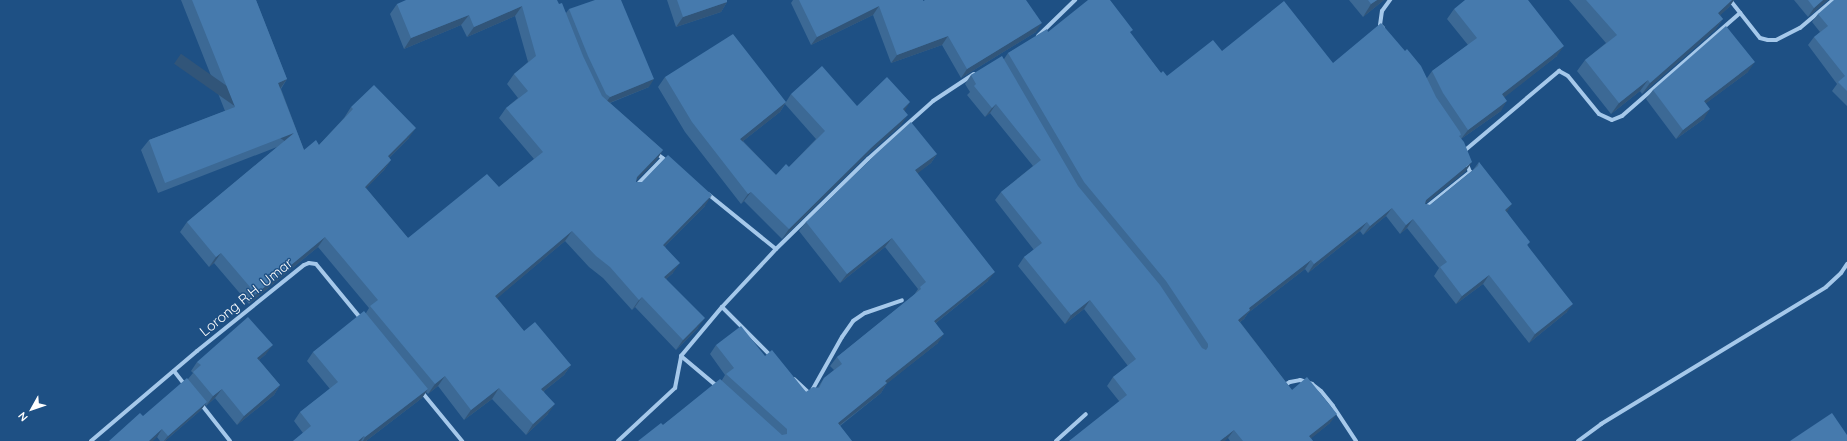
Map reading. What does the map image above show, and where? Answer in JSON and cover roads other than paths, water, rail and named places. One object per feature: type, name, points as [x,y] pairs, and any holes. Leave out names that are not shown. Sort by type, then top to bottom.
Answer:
[{"type":"street","points":[[1034,39],[1075,0]]},
{"type":"street","points":[[1388,35],[1380,25],[1382,11],[1390,0]]},
{"type":"street","points":[[1730,0],[1760,38],[1776,40],[1800,28],[1833,0]]},
{"type":"street","points":[[1462,152],[1559,71],[1568,76],[1599,114],[1612,120],[1622,116],[1740,13]]},
{"type":"street","points":[[618,441],[676,388],[681,356],[722,306],[776,249],[868,159],[933,101],[979,71]]},
{"type":"street","points":[[1422,210],[1470,172],[1460,146]]},
{"type":"street","points":[[652,149],[675,168]]},
{"type":"street","points":[[632,190],[663,158]]},
{"type":"street","points":[[705,192],[776,249]]},
{"type":"street","name":"Lorong R.H. Umar","points":[[90,441],[231,323],[304,265],[309,263],[316,264],[366,324]]},
{"type":"street","points":[[1578,441],[1601,424],[1826,287],[1841,273],[1847,264]]},
{"type":"street","points":[[788,373],[810,394],[842,336],[853,321],[865,313],[902,300]]},
{"type":"street","points":[[722,306],[778,362]]},
{"type":"street","points":[[681,356],[722,390]]},
{"type":"street","points":[[174,371],[188,388]]},
{"type":"street","points":[[1282,387],[1290,382],[1300,380],[1312,384],[1333,406],[1356,441]]},
{"type":"street","points":[[417,386],[462,441]]},
{"type":"street","points":[[198,400],[230,441]]},
{"type":"street","points":[[1056,441],[1086,414]]}]
